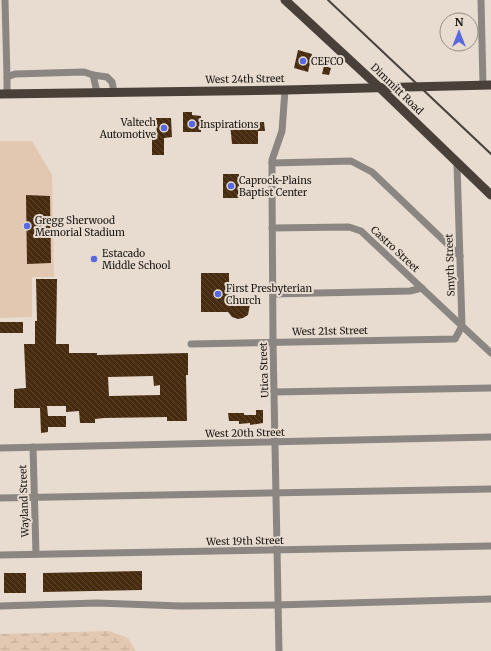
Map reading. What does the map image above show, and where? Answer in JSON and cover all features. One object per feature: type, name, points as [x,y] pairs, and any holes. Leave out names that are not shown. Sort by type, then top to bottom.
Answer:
[{"type":"main road","name":"Dimmitt Road","points":[[285,0],[379,87],[457,164],[491,195]]},
{"type":"main road","name":"West 24th Street","points":[[4,94],[284,90],[487,85]]},
{"type":"street","points":[[4,94],[7,77],[5,0]]},
{"type":"street","points":[[481,0],[487,85]]},
{"type":"street","points":[[7,77],[15,74],[84,72],[93,75],[107,76],[112,82],[114,92]]},
{"type":"street","points":[[93,75],[97,92]]},
{"type":"street","name":"Utica Street","points":[[279,651],[273,342],[272,163],[282,131],[284,90]]},
{"type":"street","points":[[272,163],[355,162],[372,172],[460,256]]},
{"type":"street","name":"Smyth Street","points":[[457,164],[462,326]]},
{"type":"street","name":"Castro Street","points":[[272,228],[349,227],[361,231],[462,326]]},
{"type":"street","points":[[273,294],[410,291],[422,288]]},
{"type":"street","points":[[462,326],[491,353]]},
{"type":"street","name":"West 21st Street","points":[[191,344],[455,339],[462,326]]},
{"type":"street","points":[[274,392],[491,388]]},
{"type":"street","name":"West 20th Street","points":[[0,448],[276,443],[491,436]]},
{"type":"street","name":"Wayland Street","points":[[33,447],[36,554]]},
{"type":"street","points":[[0,498],[491,489]]},
{"type":"street","name":"West 19th Street","points":[[0,555],[491,546]]},
{"type":"street","points":[[0,606],[97,603],[180,606],[491,600]]},
{"type":"green space","name":"Gregg Sherwood Memorial Stadium","points":[[0,141],[32,141],[52,175],[54,277],[32,277],[32,317],[0,318]]},
{"type":"green space","points":[[109,631],[128,638],[136,651],[0,651],[0,634]]},
{"type":"building","name":"CEFCO","points":[[298,50],[312,54],[308,72],[294,68]]},
{"type":"building","name":"CEFCO","points":[[324,66],[331,68],[329,75],[322,74]]},
{"type":"building","name":"Inspirations","points":[[183,112],[192,112],[192,115],[201,116],[201,132],[183,132]]},
{"type":"building","points":[[156,118],[171,118],[172,137],[164,138],[164,155],[152,155],[152,138],[157,138]]},
{"type":"building","points":[[264,122],[265,131],[258,131],[258,144],[232,144],[230,123]]},
{"type":"building","name":"Caprock-Plains Baptist Center","points":[[223,174],[239,174],[239,198],[223,198]]},
{"type":"building","points":[[26,195],[50,196],[51,263],[27,264]]},
{"type":"building","name":"First Presbyterian Church","points":[[201,273],[229,273],[229,290],[235,290],[235,298],[246,300],[250,304],[248,315],[238,319],[232,317],[228,312],[201,312]]},
{"type":"building","points":[[36,279],[57,279],[56,344],[69,344],[69,353],[97,353],[97,355],[188,353],[188,375],[186,375],[187,421],[167,421],[167,417],[104,418],[95,419],[95,423],[80,423],[79,411],[66,412],[66,406],[47,406],[48,416],[66,416],[66,427],[48,427],[48,432],[41,433],[40,408],[14,408],[14,389],[26,388],[24,344],[35,344],[35,321],[37,321]],"holes":[[[153,376],[154,386],[160,385],[160,395],[109,396],[108,377]]]},
{"type":"building","points":[[0,322],[23,322],[23,333],[0,333]]},
{"type":"building","points":[[256,410],[263,410],[263,423],[250,425],[250,423],[239,424],[239,421],[229,421],[228,413],[256,415]]},
{"type":"building","points":[[142,571],[142,590],[43,592],[43,573]]},
{"type":"building","points":[[4,573],[26,573],[26,593],[4,593]]},
{"type":"railway","points":[[328,0],[491,154]]},
{"type":"place","name":"CEFCO","points":[[303,61]]},
{"type":"place","name":"Inspirations","points":[[192,124]]},
{"type":"place","name":"Valtech Automotive","points":[[164,128]]},
{"type":"place","name":"Caprock-Plains Baptist Center","points":[[231,186]]},
{"type":"place","name":"Gregg Sherwood Memorial Stadium","points":[[27,226]]},
{"type":"place","name":"Estacado Middle School","points":[[94,259]]},
{"type":"place","name":"First Presbyterian Church","points":[[218,294]]}]
